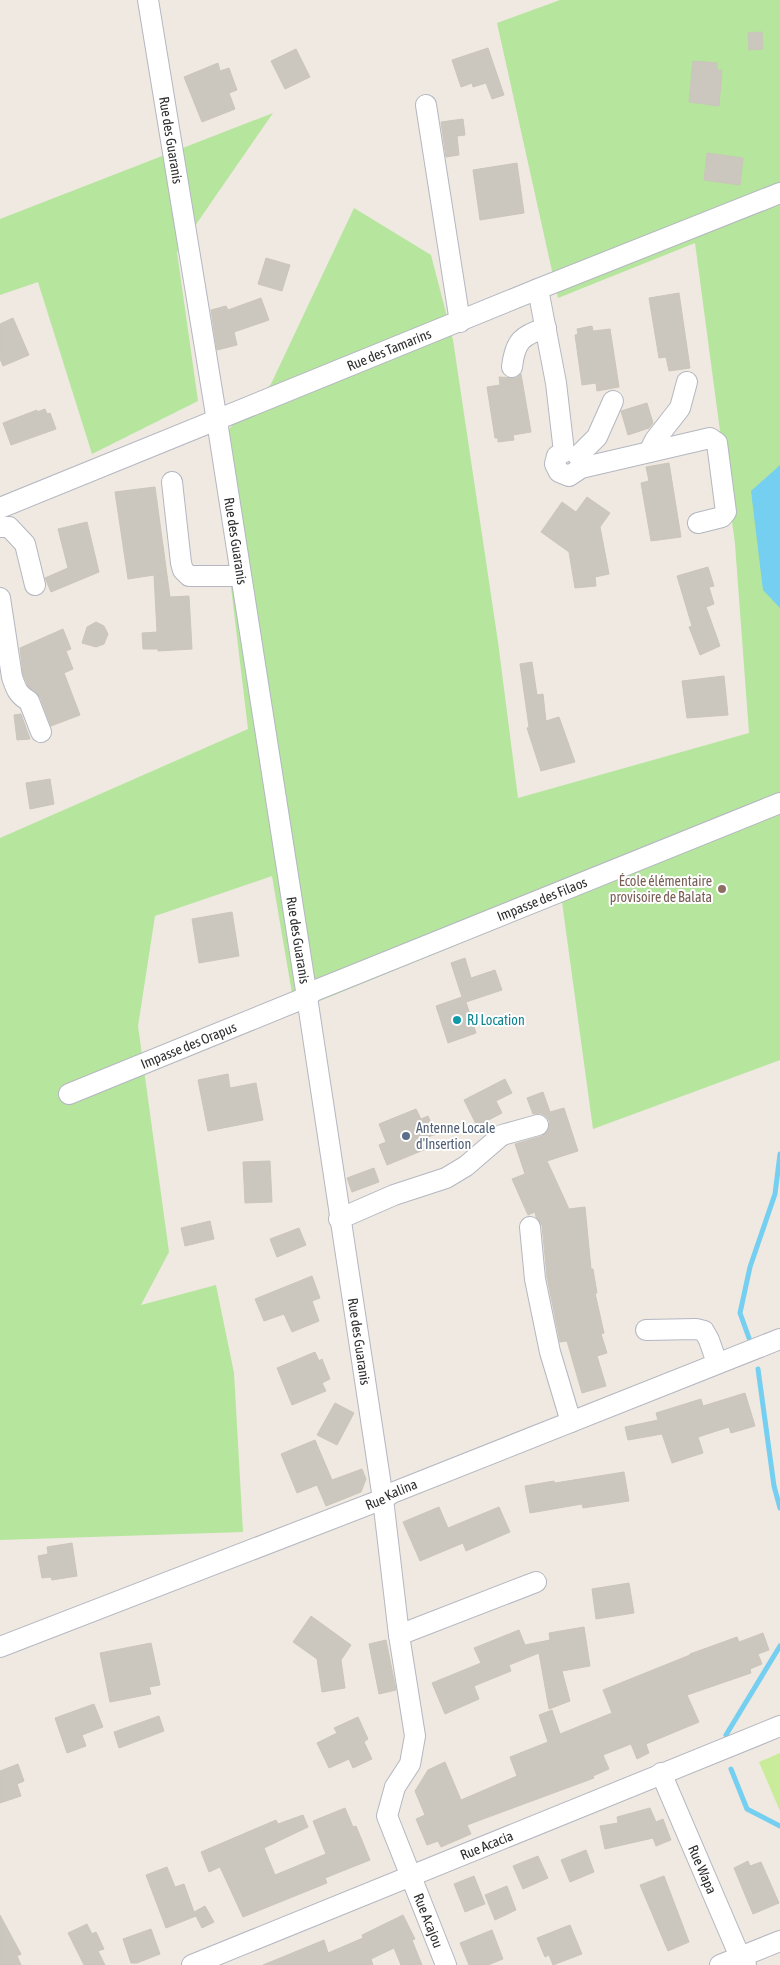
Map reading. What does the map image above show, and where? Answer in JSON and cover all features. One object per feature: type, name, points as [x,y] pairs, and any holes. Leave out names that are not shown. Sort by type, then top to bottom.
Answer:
[{"type":"street","name":"Rue des Guaranis","points":[[148,0],[217,421],[383,1499],[399,1635],[415,1736],[410,1764],[395,1786],[387,1816],[411,1875]]},
{"type":"street","points":[[426,105],[460,322]]},
{"type":"street","name":"Rue des Tamarins","points":[[0,508],[538,289],[780,193]]},
{"type":"street","points":[[538,289],[556,383],[574,459]]},
{"type":"street","points":[[512,367],[514,351],[520,340],[534,331],[546,328]]},
{"type":"street","points":[[649,452],[655,440],[680,408],[687,382]]},
{"type":"street","points":[[574,459],[597,437],[613,401]]},
{"type":"street","points":[[574,459],[649,452],[710,438],[717,443],[726,512],[722,517],[698,523]]},
{"type":"street","points":[[172,482],[181,563],[184,570],[189,576],[241,576]]},
{"type":"street","points":[[0,527],[9,527],[25,544],[35,585]]},
{"type":"street","points":[[0,598],[12,677],[16,690],[21,696],[29,700],[41,732]]},
{"type":"street","name":"Impasse des Filaos","points":[[307,997],[314,991],[780,803]]},
{"type":"street","name":"Impasse des Orapus","points":[[69,1094],[307,997]]},
{"type":"street","points":[[340,1219],[394,1195],[446,1178],[466,1166],[502,1135],[538,1125]]},
{"type":"street","points":[[530,1227],[536,1288],[550,1352],[571,1422]]},
{"type":"street","points":[[646,1330],[696,1329],[704,1331],[717,1363]]},
{"type":"street","name":"Rue Kalina","points":[[0,1646],[383,1499],[392,1493],[780,1339]]},
{"type":"street","points":[[399,1635],[536,1582]]},
{"type":"street","name":"Rue Acacia","points":[[192,1965],[780,1726]]},
{"type":"street","name":"Rue Wapa","points":[[661,1773],[743,1961]]},
{"type":"street","name":"Rue Acajou","points":[[411,1875],[446,1965]]},
{"type":"street","points":[[720,1965],[743,1961],[780,1941]]},
{"type":"green space","points":[[560,0],[780,0],[780,1060],[593,1129],[562,902],[295,1011],[272,876],[155,916],[138,1026],[169,1252],[141,1305],[216,1285],[234,1373],[243,1532],[0,1540],[0,838],[248,729],[214,445],[271,384],[354,208],[431,255],[453,340],[498,642],[518,798],[749,733],[735,544],[695,243],[558,298],[497,23]]},
{"type":"green space","points":[[273,113],[177,252],[198,401],[92,454],[38,282],[0,295],[0,219]]},
{"type":"green space","points":[[780,1753],[780,1811],[759,1762]]},
{"type":"water","points":[[780,465],[780,608],[763,590],[751,491]]},
{"type":"building","points":[[762,32],[763,49],[749,50],[748,33]]},
{"type":"building","points":[[488,48],[504,95],[492,99],[486,83],[473,87],[472,83],[461,87],[452,60]]},
{"type":"building","points":[[296,49],[310,77],[285,89],[271,61]]},
{"type":"building","points":[[693,61],[717,63],[717,70],[722,70],[719,106],[689,102]]},
{"type":"building","points":[[218,63],[220,71],[229,68],[237,90],[229,93],[235,109],[202,122],[184,77]]},
{"type":"building","points":[[463,119],[465,135],[457,136],[459,155],[446,157],[441,122]]},
{"type":"building","points":[[707,153],[743,158],[740,185],[704,180]]},
{"type":"building","points":[[517,163],[524,213],[480,220],[473,170]]},
{"type":"building","points":[[266,258],[290,265],[282,291],[258,284]]},
{"type":"building","points":[[679,293],[690,368],[669,371],[666,357],[659,358],[649,298]]},
{"type":"building","points":[[261,298],[269,320],[234,332],[237,345],[217,350],[211,310],[226,306],[228,310]]},
{"type":"building","points":[[13,318],[29,355],[3,366],[0,359],[0,324]]},
{"type":"building","points":[[592,326],[593,331],[610,329],[619,387],[597,391],[596,383],[582,385],[575,335],[578,334],[577,329]]},
{"type":"building","points":[[521,374],[531,432],[513,435],[514,440],[498,442],[498,438],[495,438],[487,387],[500,385],[499,377],[516,378]]},
{"type":"building","points":[[647,403],[653,423],[649,428],[628,435],[621,411]]},
{"type":"building","points":[[45,409],[47,414],[50,413],[56,429],[11,445],[3,423],[37,410],[37,412]]},
{"type":"building","points":[[669,463],[681,537],[651,541],[641,483],[649,481],[646,467]]},
{"type":"building","points":[[155,487],[170,597],[189,596],[192,649],[158,651],[158,649],[143,649],[142,633],[157,632],[154,575],[128,579],[115,492]]},
{"type":"building","points":[[587,497],[610,513],[600,527],[609,574],[595,577],[596,586],[575,588],[569,552],[541,532],[562,502],[576,512]]},
{"type":"building","points":[[87,522],[99,572],[51,592],[45,578],[68,568],[58,529]]},
{"type":"building","points":[[708,567],[714,586],[709,587],[714,604],[706,607],[720,646],[700,655],[689,627],[692,626],[677,576]]},
{"type":"building","points":[[96,622],[104,626],[108,634],[104,644],[96,647],[82,643],[87,627]]},
{"type":"building","points":[[63,629],[71,649],[66,651],[73,669],[64,673],[80,715],[51,726],[40,697],[28,686],[23,674],[20,648]]},
{"type":"building","points":[[532,662],[537,695],[543,694],[546,721],[559,717],[575,762],[541,771],[527,728],[529,727],[520,664]]},
{"type":"building","points":[[724,676],[728,715],[687,718],[682,681]]},
{"type":"building","points":[[21,714],[30,739],[17,740],[14,715]]},
{"type":"building","points":[[50,779],[54,804],[30,809],[26,783]]},
{"type":"building","points":[[232,912],[239,956],[199,963],[192,919]]},
{"type":"building","points":[[465,958],[471,978],[495,970],[502,990],[466,1002],[476,1033],[448,1043],[436,1006],[462,997],[451,963]]},
{"type":"building","points":[[228,1074],[230,1088],[256,1083],[263,1120],[208,1131],[198,1080]]},
{"type":"building","points":[[505,1079],[512,1093],[496,1101],[502,1113],[477,1126],[464,1100]]},
{"type":"building","points":[[543,1092],[550,1112],[564,1108],[578,1151],[547,1161],[569,1209],[585,1207],[591,1269],[593,1269],[597,1293],[595,1293],[604,1333],[601,1334],[607,1353],[597,1356],[606,1386],[582,1393],[567,1341],[560,1342],[547,1277],[542,1225],[535,1212],[528,1215],[512,1179],[525,1174],[515,1144],[542,1136],[549,1128],[550,1122],[546,1116],[540,1113],[533,1114],[527,1098]]},
{"type":"building","points":[[416,1109],[421,1119],[428,1116],[436,1134],[428,1137],[431,1147],[387,1165],[379,1145],[386,1142],[379,1124]]},
{"type":"building","points":[[270,1161],[272,1202],[245,1203],[243,1162]]},
{"type":"building","points":[[374,1168],[379,1182],[352,1192],[347,1178]]},
{"type":"building","points":[[210,1221],[214,1239],[185,1246],[181,1228]]},
{"type":"building","points":[[299,1228],[306,1245],[277,1257],[270,1239]]},
{"type":"building","points":[[312,1276],[320,1298],[312,1301],[319,1321],[292,1332],[284,1314],[264,1321],[255,1299]]},
{"type":"building","points":[[315,1352],[319,1361],[322,1359],[330,1379],[322,1383],[326,1391],[292,1405],[277,1368]]},
{"type":"building","points":[[745,1393],[755,1426],[731,1433],[729,1427],[698,1437],[703,1453],[672,1463],[662,1434],[628,1440],[625,1427],[658,1420],[656,1413],[701,1399],[703,1406]]},
{"type":"building","points":[[335,1403],[354,1413],[337,1445],[317,1435]]},
{"type":"building","points":[[315,1440],[332,1480],[362,1469],[366,1479],[361,1492],[326,1506],[317,1485],[297,1493],[281,1454]]},
{"type":"building","points":[[624,1472],[629,1501],[583,1508],[582,1504],[530,1513],[525,1486]]},
{"type":"building","points":[[439,1507],[448,1528],[499,1507],[510,1532],[466,1551],[463,1543],[420,1561],[403,1522]]},
{"type":"building","points":[[72,1543],[77,1576],[52,1580],[51,1577],[42,1578],[38,1556],[48,1554],[47,1547]]},
{"type":"building","points":[[629,1583],[634,1613],[596,1619],[592,1589]]},
{"type":"building","points":[[311,1616],[351,1645],[341,1660],[345,1688],[322,1692],[317,1659],[293,1642]]},
{"type":"building","points":[[584,1627],[590,1666],[562,1671],[570,1701],[549,1709],[539,1653],[509,1665],[511,1671],[474,1686],[479,1699],[445,1714],[432,1683],[481,1663],[474,1648],[519,1630],[525,1645],[550,1640],[549,1633]]},
{"type":"building","points":[[763,1633],[769,1650],[758,1654],[762,1664],[750,1669],[751,1673],[687,1695],[699,1722],[646,1744],[649,1753],[637,1759],[631,1744],[603,1755],[609,1769],[593,1776],[594,1778],[467,1825],[471,1834],[441,1847],[438,1841],[427,1845],[416,1819],[425,1815],[415,1791],[428,1770],[445,1762],[461,1800],[517,1776],[510,1757],[548,1742],[539,1715],[552,1710],[560,1734],[612,1713],[603,1690],[737,1637],[739,1642]]},
{"type":"building","points":[[386,1640],[396,1690],[379,1694],[369,1644]]},
{"type":"building","points":[[151,1643],[160,1685],[149,1687],[151,1694],[110,1702],[100,1653]]},
{"type":"building","points":[[94,1704],[103,1727],[82,1735],[86,1746],[67,1753],[55,1718]]},
{"type":"building","points":[[159,1716],[164,1731],[119,1748],[114,1732]]},
{"type":"building","points":[[358,1717],[368,1739],[364,1742],[372,1759],[353,1768],[349,1759],[329,1768],[317,1743],[337,1733],[334,1728]]},
{"type":"building","points":[[18,1764],[24,1781],[17,1784],[21,1796],[0,1803],[0,1771]]},
{"type":"building","points":[[345,1808],[353,1827],[356,1826],[370,1860],[325,1878],[327,1883],[243,1917],[220,1867],[209,1872],[201,1852],[276,1820],[278,1824],[303,1815],[308,1827],[264,1848],[275,1875],[326,1854],[313,1821]]},
{"type":"building","points":[[650,1808],[656,1822],[663,1819],[671,1840],[656,1846],[653,1838],[605,1849],[600,1826],[618,1823],[617,1817]]},
{"type":"building","points":[[586,1850],[594,1872],[570,1882],[561,1860]]},
{"type":"building","points":[[538,1856],[548,1878],[523,1889],[513,1866]]},
{"type":"building","points":[[748,1861],[750,1866],[761,1862],[779,1903],[753,1914],[734,1868]]},
{"type":"building","points":[[167,1867],[175,1887],[184,1884],[194,1912],[205,1906],[214,1922],[202,1928],[196,1916],[166,1928],[146,1875]]},
{"type":"building","points":[[474,1876],[485,1904],[465,1912],[454,1884]]},
{"type":"building","points":[[664,1876],[689,1942],[668,1951],[640,1885]]},
{"type":"building","points":[[507,1886],[516,1910],[495,1920],[485,1895]]},
{"type":"building","points":[[0,1915],[21,1954],[17,1956],[21,1965],[0,1965]]},
{"type":"building","points":[[403,1915],[415,1939],[412,1940],[422,1965],[401,1965],[394,1948],[371,1959],[373,1965],[263,1965],[324,1940],[328,1953],[363,1938],[362,1935]]},
{"type":"building","points":[[87,1924],[92,1934],[96,1932],[104,1949],[98,1951],[105,1965],[84,1965],[68,1933]]},
{"type":"building","points":[[570,1925],[582,1954],[553,1965],[549,1955],[545,1957],[537,1938]]},
{"type":"building","points":[[151,1929],[160,1954],[137,1963],[131,1963],[123,1939]]},
{"type":"building","points":[[492,1930],[503,1959],[488,1965],[469,1965],[460,1943]]},
{"type":"waterway","points":[[749,1338],[740,1313],[750,1267],[775,1194],[780,1154]]},
{"type":"waterway","points":[[758,1369],[774,1486],[780,1508]]},
{"type":"waterway","points":[[726,1735],[780,1646]]},
{"type":"waterway","points":[[731,1769],[747,1809],[780,1826]]},
{"type":"place","name":"École élémentaire provisoire de Balata","points":[[722,889]]},
{"type":"place","name":"RJ Location","points":[[457,1020]]},
{"type":"place","name":"Antenne Locale d'Insertion","points":[[406,1136]]}]
